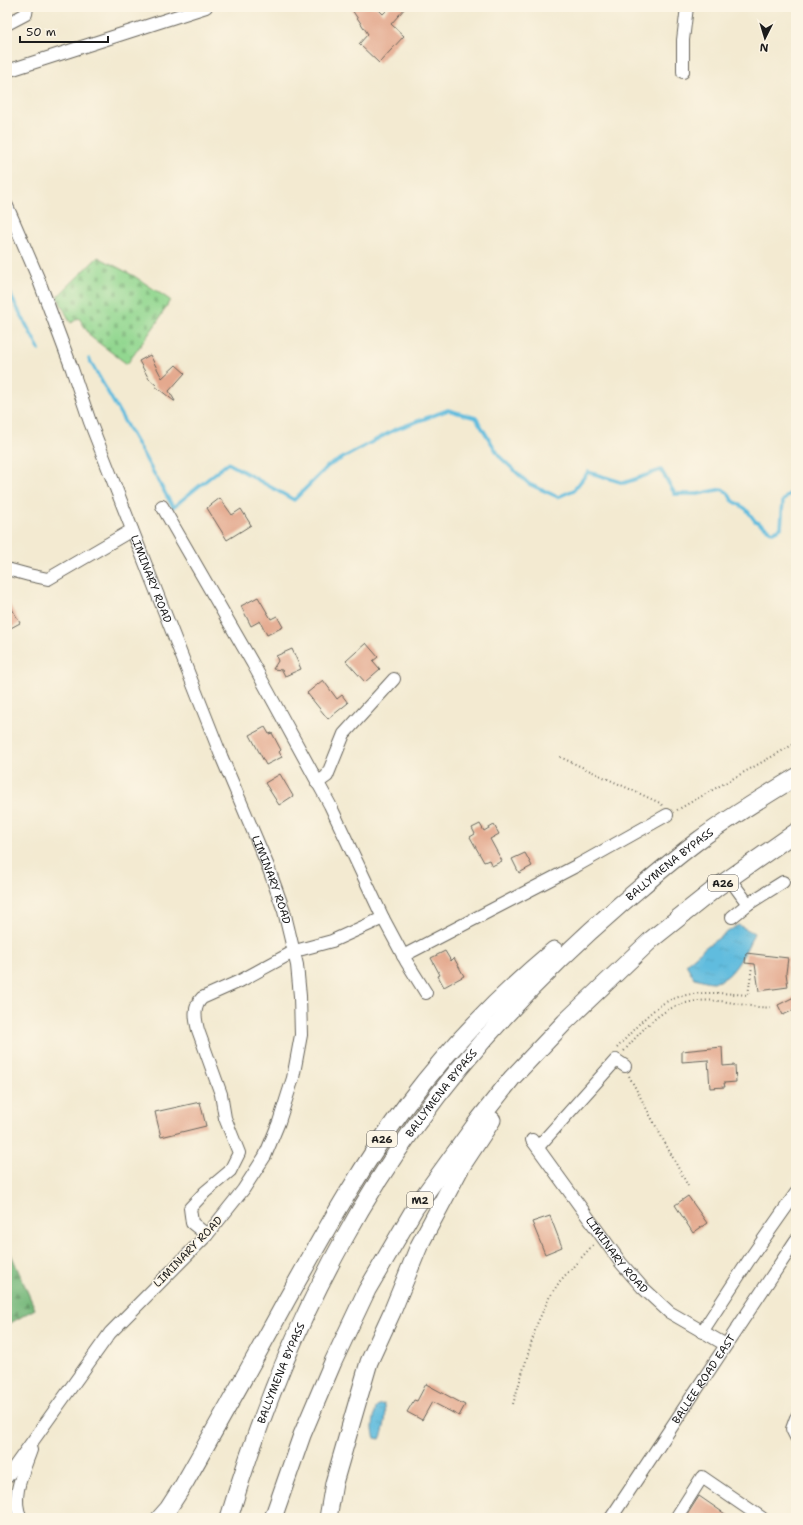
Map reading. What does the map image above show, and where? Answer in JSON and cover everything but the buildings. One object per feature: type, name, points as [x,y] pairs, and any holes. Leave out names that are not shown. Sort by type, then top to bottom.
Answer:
[{"type":"highway","name":"BALLYMENA BYPASS","points":[[229,1518],[246,1462],[286,1357],[322,1279],[344,1238],[370,1195],[435,1098],[476,1047],[551,967],[588,932],[659,871],[701,839],[796,777]]},
{"type":"highway","name":"A26","points":[[328,1518],[334,1483],[369,1362],[392,1312],[419,1246],[461,1167],[517,1082],[602,994],[652,939],[730,878],[796,832]]},
{"type":"highway","name":"A26","points":[[160,1518],[168,1509],[195,1464],[341,1204],[383,1137],[416,1093],[460,1041],[551,952],[667,858],[701,839]]},
{"type":"highway","name":"M2","points":[[273,1518],[302,1435],[333,1362],[367,1290],[415,1208],[441,1170],[512,1078],[565,1022],[652,939]]},
{"type":"street","points":[[7,24],[26,14],[27,7]]},
{"type":"street","points":[[7,71],[206,7]]},
{"type":"street","points":[[683,72],[683,40],[687,7]]},
{"type":"street","name":"LIMINARY ROAD","points":[[7,206],[38,278],[90,422],[222,758],[267,864],[284,911],[295,952],[300,996],[301,1035],[294,1078],[279,1122],[265,1156],[244,1190],[207,1235],[110,1333],[7,1477]]},
{"type":"street","points":[[162,506],[253,664],[330,805],[383,918],[403,956],[426,993]]},
{"type":"street","points":[[7,569],[28,575],[48,578],[132,530]]},
{"type":"street","points":[[317,783],[327,776],[344,734],[394,679]]},
{"type":"street","points":[[403,956],[578,865],[667,815]]},
{"type":"street","points":[[730,878],[748,904]]},
{"type":"street","points":[[732,917],[748,904],[783,882]]},
{"type":"street","points":[[207,1235],[192,1223],[190,1208],[205,1192],[230,1172],[239,1152],[225,1118],[221,1094],[198,1030],[195,1019],[195,1010],[198,1002],[202,998],[240,981],[295,952],[332,941],[383,918]]},
{"type":"street","name":"LIMINARY ROAD","points":[[618,1060],[535,1144],[621,1263],[642,1286],[669,1312],[726,1345]]},
{"type":"street","points":[[702,1332],[749,1260],[796,1193]]},
{"type":"street","name":"BALLEE ROAD EAST","points":[[611,1518],[796,1240]]},
{"type":"street","points":[[796,1418],[792,1429],[796,1437]]},
{"type":"street","name":"LIMINARY ROAD","points":[[21,1518],[18,1512],[17,1497],[21,1477],[37,1436]]},
{"type":"street","points":[[676,1518],[702,1477],[762,1518]]},
{"type":"path","points":[[560,757],[660,803],[667,815],[796,743]]},
{"type":"path","points":[[618,1060],[650,1014],[663,1003],[683,996],[699,993],[719,993],[748,996],[752,966]]},
{"type":"path","points":[[618,1060],[655,1017],[672,1007],[685,1002],[701,1000],[773,1007]]},
{"type":"path","points":[[618,1060],[628,1073],[688,1186]]},
{"type":"path","points":[[513,1404],[537,1324],[549,1298],[560,1281],[590,1247],[602,1237]]},
{"type":"green space","points":[[98,257],[134,276],[170,300],[156,324],[127,364],[91,337],[79,318],[71,323],[57,297]]},
{"type":"green space","points":[[7,1245],[35,1309],[7,1325]]},
{"type":"water","points":[[738,925],[754,933],[743,955],[733,970],[720,981],[708,982],[694,978],[686,964],[707,946]]},
{"type":"water","points":[[384,1404],[386,1411],[385,1422],[380,1439],[375,1438],[373,1423],[376,1408],[379,1405]]},
{"type":"waterway","points":[[7,284],[12,298],[39,349]]},
{"type":"waterway","points":[[89,359],[173,507],[228,463],[294,500],[328,466],[394,430],[448,410],[476,418],[500,457],[529,484],[558,497],[574,490],[588,472],[624,483],[661,470],[675,494],[698,494],[722,489],[728,493],[732,500],[746,509],[755,521],[773,532],[781,528],[783,501],[789,494],[796,494]]}]
